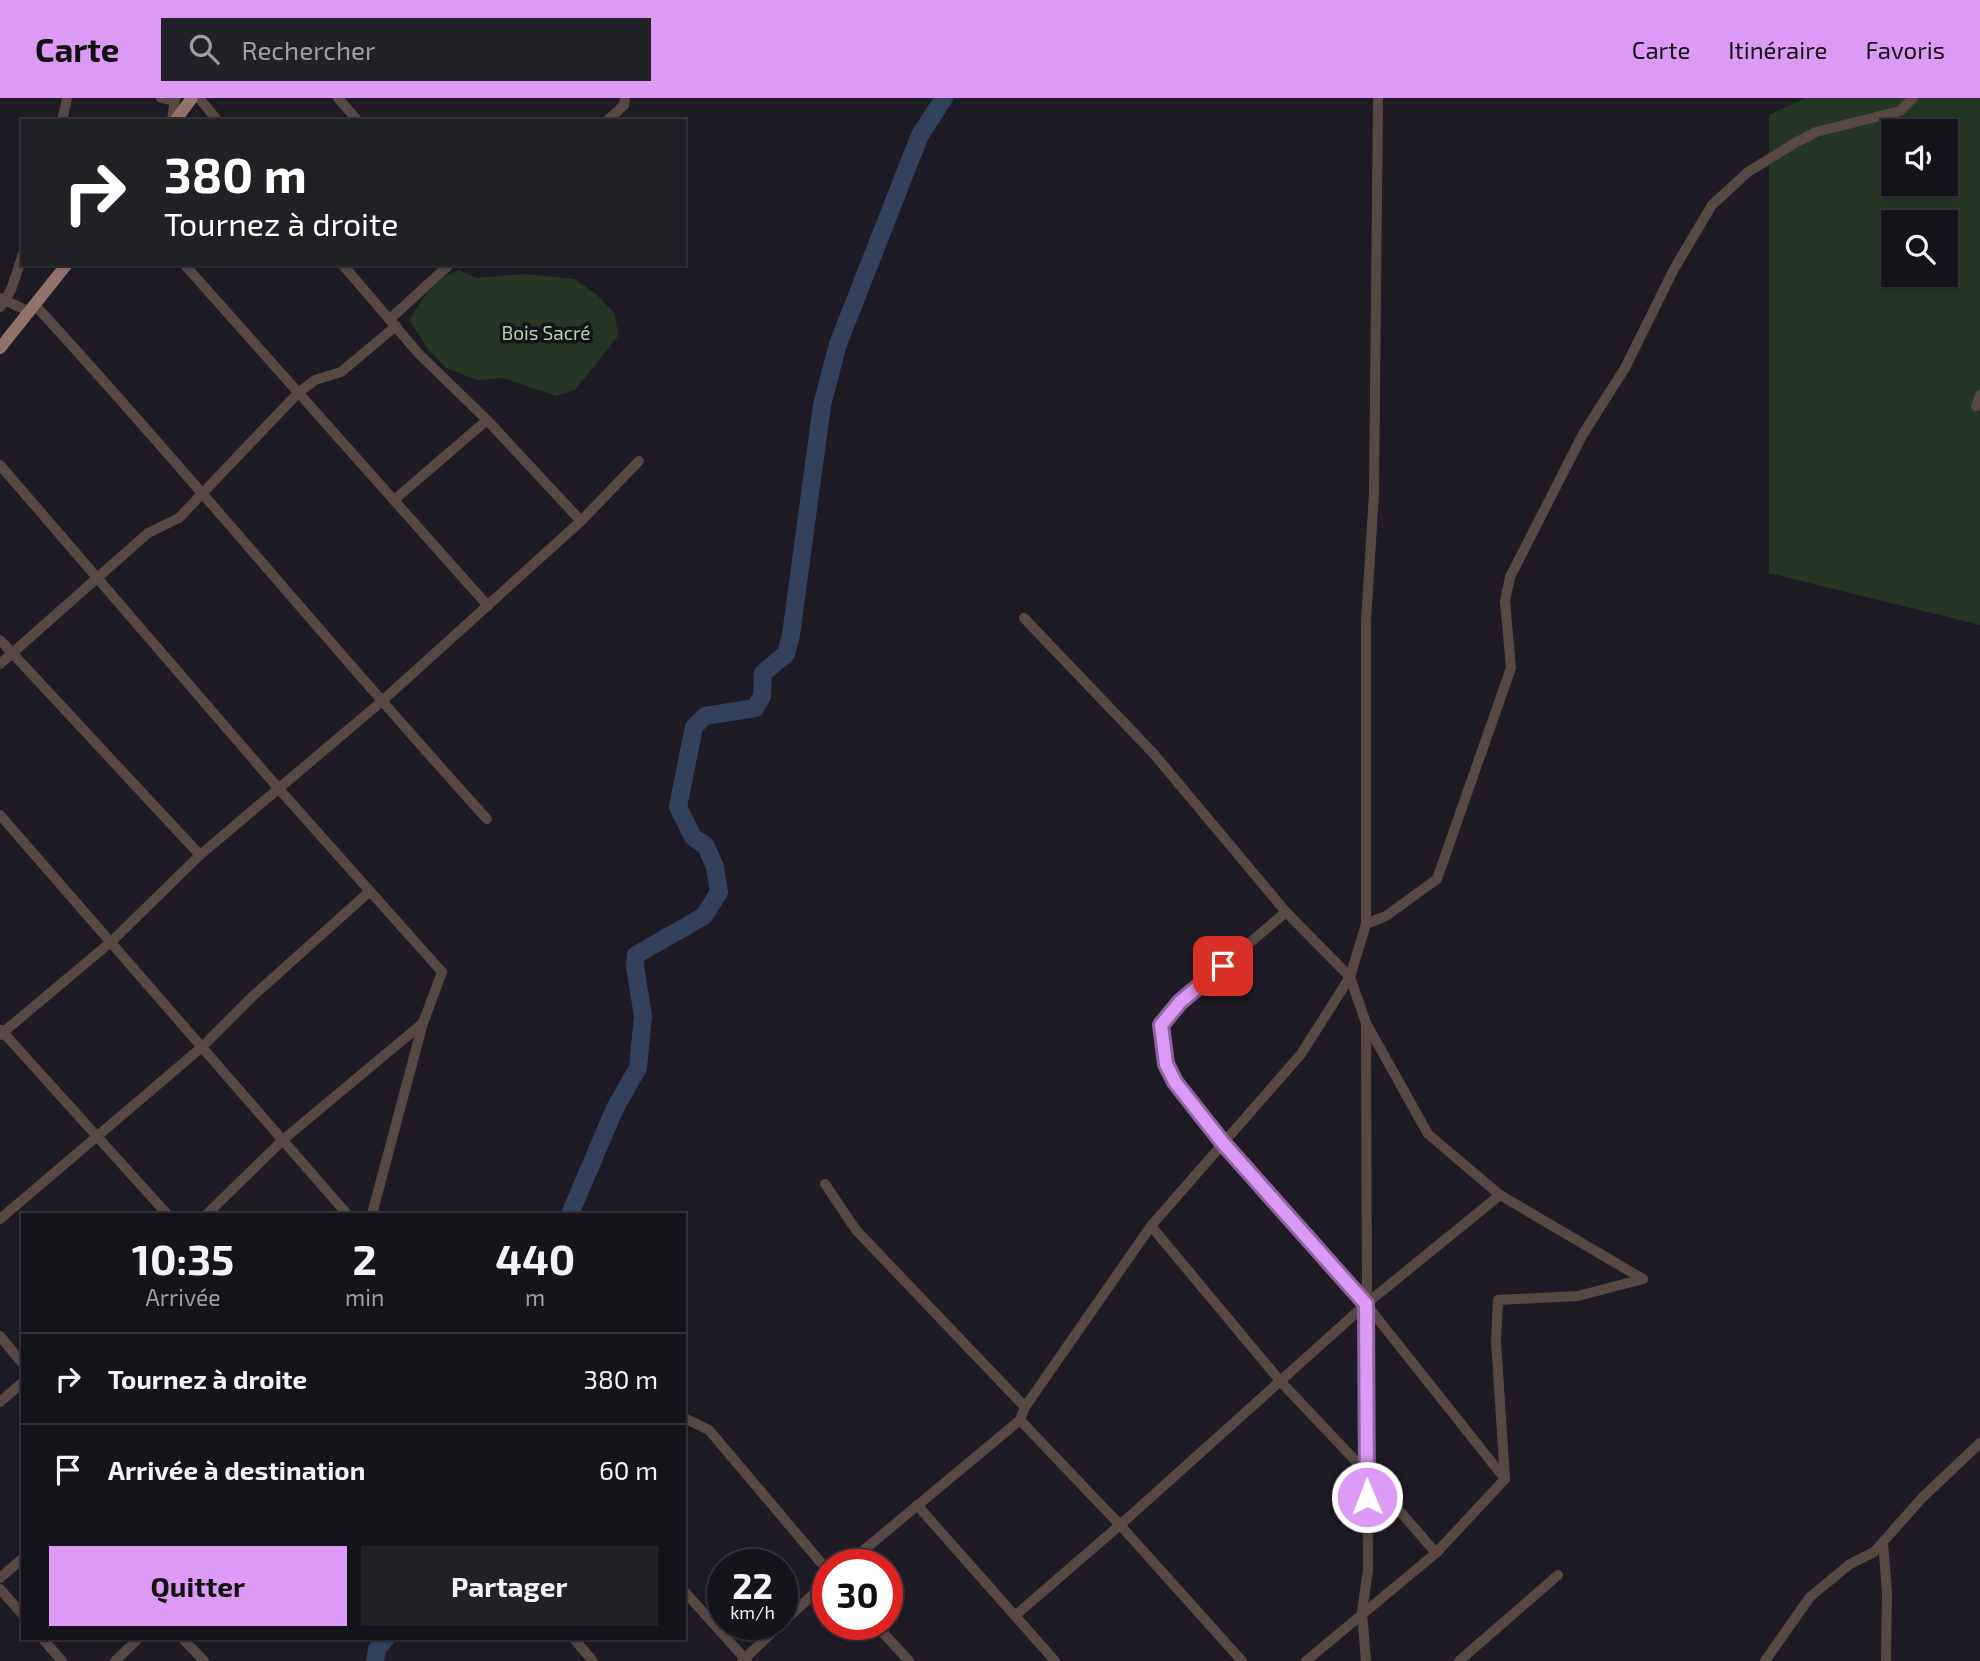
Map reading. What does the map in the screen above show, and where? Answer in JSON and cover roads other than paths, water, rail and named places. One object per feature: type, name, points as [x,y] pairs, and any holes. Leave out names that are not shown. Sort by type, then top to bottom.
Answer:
[{"type":"main road","points":[[175,119],[192,98]]},
{"type":"main road","points":[[0,348],[65,266]]},
{"type":"street","points":[[62,119],[67,98]]},
{"type":"street","points":[[161,98],[175,100],[173,119]]},
{"type":"street","points":[[199,98],[216,119]]},
{"type":"street","points":[[338,98],[356,119]]},
{"type":"street","points":[[609,119],[624,105],[625,98]]},
{"type":"street","points":[[864,1549],[1020,1420],[1025,1407],[1151,1226],[1301,1055],[1350,977],[1366,924],[1366,622],[1374,494],[1378,98]]},
{"type":"street","points":[[1900,98],[1900,111]]},
{"type":"street","points":[[1366,924],[1386,916],[1437,879],[1511,668],[1505,601],[1510,577],[1583,434],[1625,369],[1674,269],[1712,205],[1748,172],[1816,132],[1900,111],[1913,98]]},
{"type":"street","points":[[1,302],[11,290],[21,260]]},
{"type":"street","points":[[186,266],[488,606]]},
{"type":"street","points":[[344,266],[393,323],[581,522]]},
{"type":"street","points":[[0,664],[148,533],[179,518],[298,393],[315,380],[341,372],[448,266]]},
{"type":"street","points":[[1,302],[31,307],[122,399],[381,702],[487,819]]},
{"type":"street","points":[[1976,406],[1980,395]]},
{"type":"street","points":[[394,500],[487,420]]},
{"type":"street","points":[[166,1213],[1,1032],[112,941],[200,855],[381,702],[581,522],[639,461]]},
{"type":"street","points":[[0,465],[99,577],[278,789],[442,972],[423,1023],[372,1213]]},
{"type":"street","points":[[1024,618],[1153,753],[1286,912],[1350,977],[1366,1023],[1428,1134],[1500,1195],[1643,1279],[1578,1296],[1498,1300],[1496,1341],[1505,1479],[1436,1553],[1306,1661]]},
{"type":"street","points":[[0,640],[200,855]]},
{"type":"street","points":[[0,815],[346,1213]]},
{"type":"street","points":[[0,1219],[202,1047],[253,996],[370,891]]},
{"type":"street","points":[[1286,912],[1180,1002],[1161,1025],[1166,1064],[1175,1082],[1223,1143],[1366,1304],[1505,1479]]},
{"type":"street","points":[[208,1213],[284,1139],[423,1023]]},
{"type":"street","points":[[1366,1023],[1368,1570],[1362,1612],[1366,1661]]},
{"type":"street","points":[[825,1184],[856,1230],[895,1267],[1025,1407]]},
{"type":"street","points":[[1017,1614],[1366,1304],[1500,1195]]},
{"type":"street","points":[[1151,1226],[1281,1382],[1367,1473],[1436,1553]]},
{"type":"street","points":[[0,1336],[21,1362]]},
{"type":"street","points":[[0,1402],[21,1384]]},
{"type":"street","points":[[686,1419],[709,1430],[812,1552]]},
{"type":"street","points":[[1020,1420],[1120,1525],[1242,1661]]},
{"type":"street","points":[[1765,1661],[1810,1597],[1850,1564],[1874,1552],[1922,1498],[1980,1443]]},
{"type":"street","points":[[917,1504],[1017,1614],[1055,1661]]},
{"type":"street","points":[[1883,1542],[1887,1592],[1886,1661]]},
{"type":"street","points":[[0,1578],[21,1560]]},
{"type":"street","points":[[1459,1661],[1558,1575]]},
{"type":"street","points":[[0,1589],[21,1613]]},
{"type":"street","points":[[686,1593],[744,1660],[765,1640]]},
{"type":"street","points":[[798,1609],[812,1596]]},
{"type":"street","points":[[44,1640],[60,1660]]},
{"type":"street","points":[[116,1661],[137,1640]]},
{"type":"street","points":[[185,1640],[204,1661]]},
{"type":"street","points":[[575,1640],[593,1661]]},
{"type":"street","points":[[890,1640],[909,1661]]},
{"type":"waterway","points":[[570,1213],[615,1108],[638,1068],[643,1016],[635,966],[636,955],[704,916],[719,892],[715,867],[706,846],[693,837],[678,807],[694,727],[705,716],[755,708],[762,696],[763,673],[786,654],[791,635],[822,405],[838,344],[920,135],[944,98]]},
{"type":"waterway","points":[[375,1661],[377,1649],[384,1640]]},
{"type":"park label","name":"Bois Sacré","points":[[546,332]]}]
